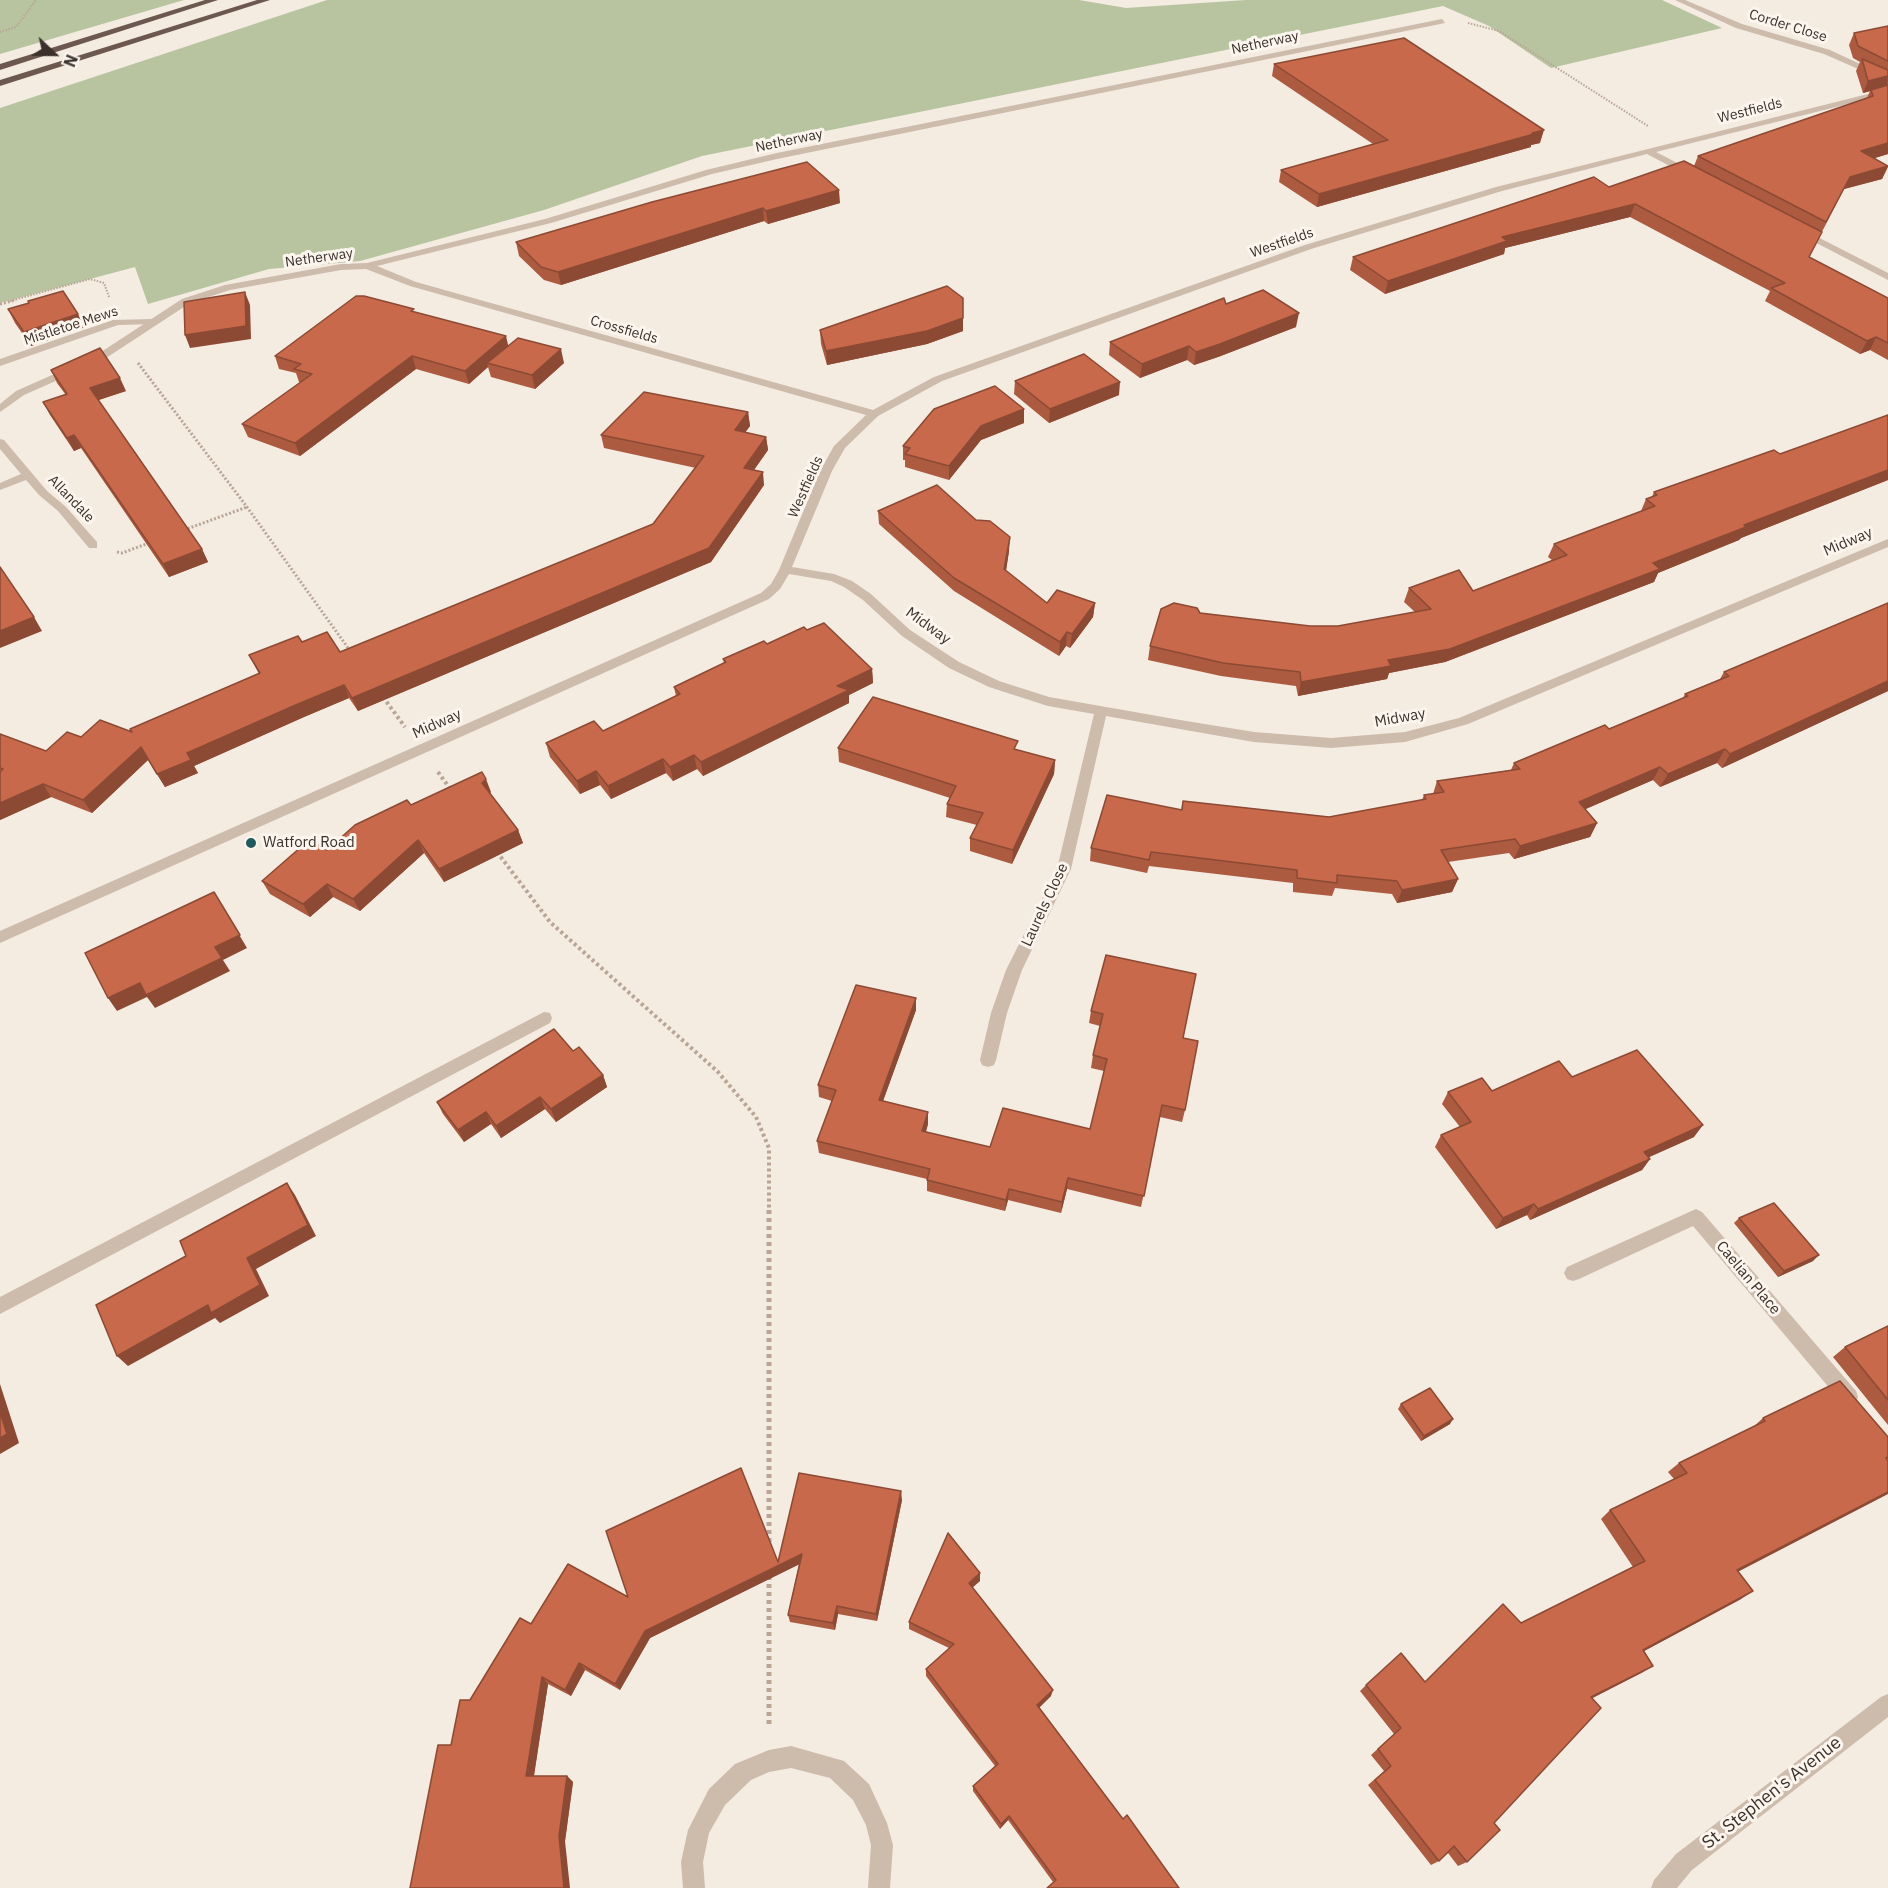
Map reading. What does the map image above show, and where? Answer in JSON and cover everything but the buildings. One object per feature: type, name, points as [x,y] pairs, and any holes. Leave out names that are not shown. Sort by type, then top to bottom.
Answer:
[{"type":"highway","points":[[0,67],[214,0]]},
{"type":"highway","points":[[0,83],[266,0]]},
{"type":"street","name":"Corder Close","points":[[1679,0],[1739,26],[1827,52],[1888,80]]},
{"type":"street","name":"Netherway","points":[[152,322],[186,301],[228,286],[341,267],[367,266],[525,227],[709,172],[777,156],[1442,21]]},
{"type":"street","name":"Westfields","points":[[785,570],[840,446],[874,414],[938,379],[1308,247],[1499,189],[1888,91]]},
{"type":"street","points":[[1647,151],[1700,178]]},
{"type":"street","points":[[1794,227],[1888,277]]},
{"type":"street","name":"Crossfields","points":[[367,266],[413,284],[874,414]]},
{"type":"street","name":"Mistletoe Mews","points":[[0,363],[117,322],[152,322]]},
{"type":"street","points":[[0,409],[20,393],[77,369],[123,343],[152,322]]},
{"type":"street","name":"Allandale","points":[[0,442],[27,475],[62,508],[93,545]]},
{"type":"street","name":"Allandale","points":[[0,487],[27,475]]},
{"type":"street","name":"Midway","points":[[0,937],[750,604],[765,596],[776,586],[785,570],[834,578],[848,584],[867,597],[906,633],[954,665],[994,684],[1048,701],[1101,711],[1254,737],[1331,743],[1405,737],[1463,721],[1888,543]]},
{"type":"street","name":"Laurels Close","points":[[988,1060],[999,1013],[1014,970],[1064,869],[1101,711]]},
{"type":"street","points":[[0,1306],[544,1018]]},
{"type":"street","name":"Caelian Place","points":[[1573,1273],[1696,1217],[1857,1407]]},
{"type":"street","name":"St. Stephen's Avenue","points":[[1662,1888],[1684,1862],[1888,1704]]},
{"type":"street","points":[[694,1888],[692,1862],[699,1830],[717,1797],[743,1772],[769,1761],[791,1756],[836,1769],[861,1792],[876,1823],[882,1845],[879,1888]]},
{"type":"path","points":[[0,32],[16,27],[36,0]]},
{"type":"path","points":[[1442,21],[1467,23],[1499,32],[1676,143]]},
{"type":"path","points":[[0,304],[90,279]]},
{"type":"path","points":[[123,343],[248,507],[351,652]]},
{"type":"path","points":[[174,534],[248,507]]},
{"type":"path","points":[[93,545],[122,554],[154,542]]},
{"type":"path","points":[[379,691],[456,797]]},
{"type":"path","points":[[492,845],[549,922],[718,1072],[756,1117],[769,1148],[769,1549]]},
{"type":"path","points":[[769,1573],[769,1761]]},
{"type":"green space","points":[[0,0],[184,0],[0,54]]},
{"type":"green space","points":[[327,0],[1079,0],[1126,8],[1246,0],[1662,0],[1722,28],[1551,68],[1489,26],[1443,6],[702,156],[544,210],[360,261],[269,269],[148,304],[135,267],[0,303],[0,108]]},
{"type":"place","name":"Watford Road","points":[[251,843]]}]
